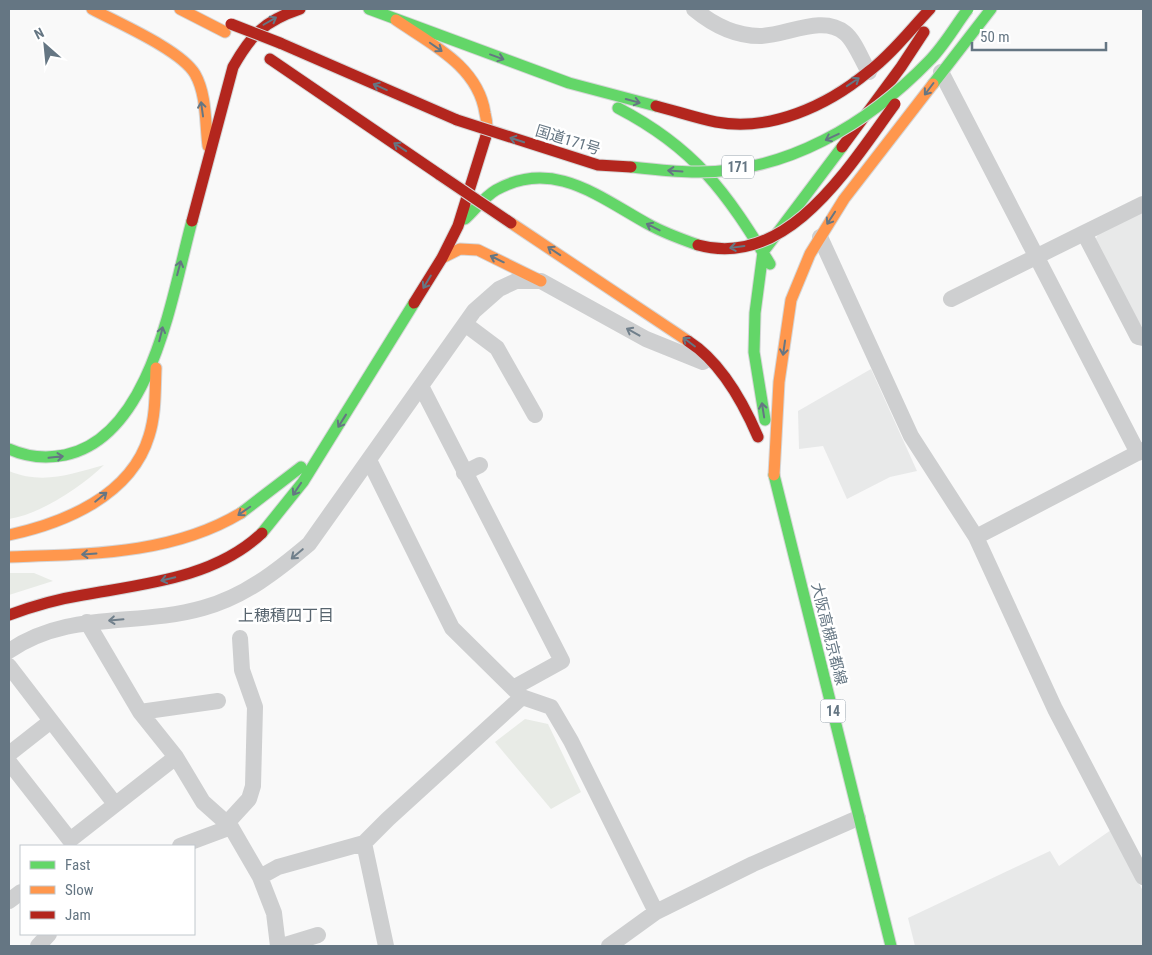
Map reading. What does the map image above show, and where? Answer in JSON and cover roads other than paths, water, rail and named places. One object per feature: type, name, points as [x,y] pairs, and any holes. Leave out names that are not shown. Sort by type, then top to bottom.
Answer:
[{"type":"main road","points":[[92,9],[183,60],[195,74],[200,92],[209,157]]},
{"type":"main road","points":[[180,9],[228,28],[262,54],[440,175],[693,344],[712,362],[737,392],[774,476]]},
{"type":"main road","name":"国道171号","points":[[187,9],[228,28],[280,43],[457,120],[598,165],[697,172],[756,166],[804,150],[843,132],[885,100],[930,60],[968,9]]},
{"type":"main road","points":[[9,449],[18,454],[46,458],[69,456],[89,449],[108,436],[124,418],[139,392],[156,353],[233,67],[246,41],[268,21],[300,9]]},
{"type":"main road","points":[[369,9],[569,83],[717,122],[760,123],[798,114],[837,93],[869,72],[930,9]]},
{"type":"main road","points":[[774,476],[754,352],[755,313],[763,252],[902,67],[940,9]]},
{"type":"main road","points":[[774,476],[779,382],[791,300],[820,237],[844,199],[991,9]]},
{"type":"main road","points":[[9,615],[38,603],[74,595],[172,579],[204,568],[235,553],[260,535],[281,513],[324,448],[442,258],[458,226],[488,129],[484,102],[474,80],[451,57],[396,20]]},
{"type":"main road","points":[[458,226],[495,190],[523,177],[557,177],[588,189],[652,227],[688,243],[720,250],[750,245],[784,232],[804,217],[837,180],[930,60]]},
{"type":"main road","points":[[569,83],[650,125],[679,146],[718,188],[763,252],[791,300]]},
{"type":"main road","points":[[442,258],[460,249],[478,250],[541,281]]},
{"type":"main road","points":[[9,535],[48,526],[88,507],[130,470],[145,447],[153,422],[156,353]]},
{"type":"main road","points":[[9,557],[125,551],[168,543],[202,532],[238,515],[324,448]]},
{"type":"main road","name":"大阪高槻京都線","points":[[774,476],[891,946]]},
{"type":"street","points":[[694,9],[708,20],[738,34],[777,35],[818,25],[835,26],[847,34],[869,72]]},
{"type":"street","points":[[941,72],[1037,258],[1141,451],[976,537]]},
{"type":"street","points":[[951,299],[1143,204]]},
{"type":"street","points":[[1084,233],[1138,337],[1143,338]]},
{"type":"street","points":[[820,237],[911,436],[976,537],[1055,709],[1143,877]]},
{"type":"street","points":[[9,651],[29,637],[58,627],[86,622],[161,616],[203,608],[242,593],[277,571],[309,544],[474,311],[499,288],[516,281],[541,281],[646,339],[704,363],[723,376]]},
{"type":"street","points":[[465,324],[497,348],[534,415]]},
{"type":"street","points":[[260,877],[278,868],[364,843],[517,693],[562,661],[464,473],[422,386]]},
{"type":"street","points":[[369,460],[452,628],[517,693],[550,708],[571,741],[656,912]]},
{"type":"street","points":[[464,473],[480,465]]},
{"type":"street","points":[[86,622],[140,712],[176,756],[203,802],[229,825],[260,877],[274,913],[280,946],[318,935]]},
{"type":"street","points":[[182,845],[229,825],[248,798],[253,786],[255,707],[242,670],[240,638]]},
{"type":"street","points":[[9,666],[115,804]]},
{"type":"street","points":[[140,712],[218,701]]},
{"type":"street","points":[[9,754],[51,721]]},
{"type":"street","points":[[9,762],[70,840],[176,756]]},
{"type":"street","points":[[609,946],[656,912],[753,864],[858,818]]},
{"type":"street","points":[[364,843],[386,946]]},
{"type":"street","points":[[9,901],[20,893]]},
{"type":"street","points":[[38,946],[48,935]]},
{"type":"district","name":"上穂積四丁目","points":[[286,615]]}]
